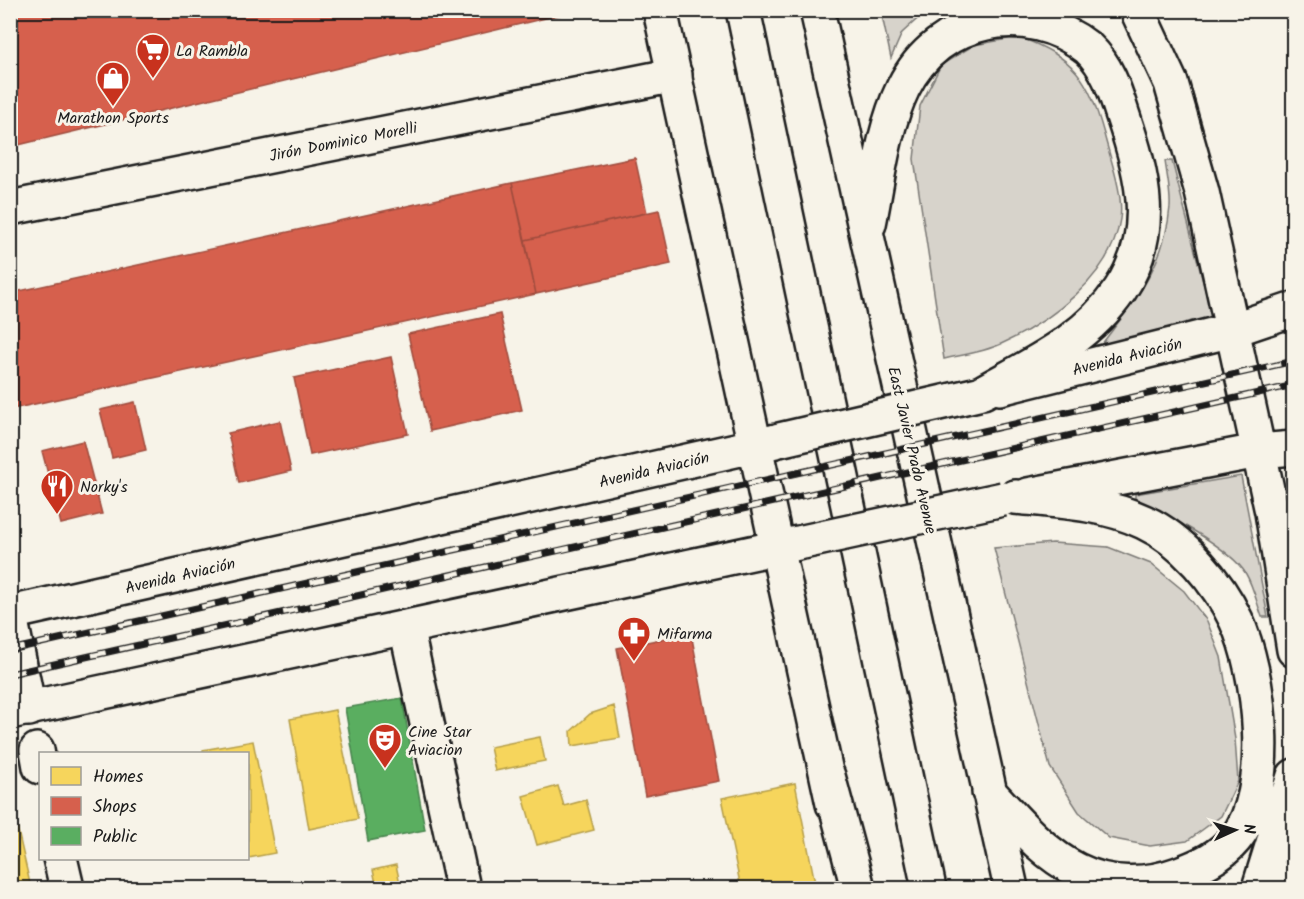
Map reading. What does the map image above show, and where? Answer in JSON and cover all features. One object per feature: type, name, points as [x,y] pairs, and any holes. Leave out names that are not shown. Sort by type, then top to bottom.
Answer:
[{"type":"main road","points":[[660,10],[789,545],[849,888]]},
{"type":"main road","points":[[743,10],[929,888]]},
{"type":"main road","name":"East Javier Prado Avenue","points":[[817,10],[1011,888]]},
{"type":"main road","points":[[1137,10],[1171,83],[1202,192],[1272,512],[1293,650]]},
{"type":"main road","points":[[866,238],[895,106],[913,71],[943,38],[970,23],[991,18],[1034,19],[1073,36],[1103,66],[1113,85],[1143,183],[1142,232],[1137,254],[1120,289],[1092,324],[1071,342],[981,393]]},
{"type":"main road","name":"Jirón Dominico Morelli","points":[[10,208],[675,75]]},
{"type":"main road","name":"Avenida Aviación","points":[[10,614],[981,393],[1232,330],[1293,309]]},
{"type":"main road","points":[[10,614],[20,710],[1009,498],[1258,452],[1293,448]]},
{"type":"main road","points":[[989,792],[1050,854],[1077,871],[1103,879],[1134,884],[1161,880],[1199,866],[1220,855],[1237,837],[1248,817],[1256,796],[1260,768],[1254,680],[1236,620],[1208,576],[1176,543],[1144,522],[1068,502],[1009,498]]},
{"type":"main road","points":[[406,627],[463,888]]},
{"type":"main road","points":[[828,776],[858,888]]},
{"type":"main road","points":[[1259,888],[1276,842],[1293,776]]},
{"type":"main road","points":[[60,860],[67,888]]},
{"type":"main road","points":[[1289,888],[1293,876]]},
{"type":"shaded area","points":[[881,11],[926,11],[902,33],[891,58]]},
{"type":"shaded area","points":[[1019,37],[1054,53],[1076,72],[1085,84],[1098,114],[1116,176],[1121,209],[1120,219],[1115,240],[1105,259],[1092,278],[1058,310],[1020,335],[1001,344],[944,359],[914,159],[920,106],[941,65],[974,45]]},
{"type":"shaded area","points":[[1165,161],[1172,161],[1212,317],[1098,349],[1135,300],[1162,248],[1170,207]]},
{"type":"shaded area","points":[[1241,476],[1268,617],[1262,617],[1246,574],[1226,553],[1178,522],[1135,500],[1135,494]]},
{"type":"shaded area","points":[[1053,543],[1108,547],[1151,564],[1184,591],[1207,621],[1221,657],[1235,739],[1238,781],[1221,816],[1187,841],[1150,846],[1109,838],[1079,812],[1050,767],[994,548]]},
{"type":"building: Homes","points":[[614,706],[620,738],[572,746],[571,731],[590,714]]},
{"type":"building: Homes","points":[[335,710],[358,819],[309,829],[290,719]]},
{"type":"building: Homes","points":[[540,737],[545,761],[495,771],[490,747]]},
{"type":"building: Homes","points":[[253,741],[275,853],[249,858],[249,752],[203,752],[203,750]]},
{"type":"building: Homes","points":[[795,783],[816,888],[741,888],[722,798]]},
{"type":"building: Homes","points":[[558,786],[564,806],[586,800],[594,830],[537,845],[523,796]]},
{"type":"building: Homes","points":[[10,796],[31,888],[10,888]]},
{"type":"building: Homes","points":[[396,865],[401,888],[377,888],[373,870]]},
{"type":"building: Shops","name":"La Rambla","points":[[10,10],[579,10],[10,147]]},
{"type":"building: Shops","points":[[635,158],[647,213],[525,240],[512,183]]},
{"type":"building: Shops","points":[[512,183],[536,294],[12,409],[10,293]]},
{"type":"building: Shops","points":[[659,210],[671,264],[536,294],[525,240]]},
{"type":"building: Shops","points":[[500,314],[522,410],[430,431],[408,334]]},
{"type":"building: Shops","points":[[391,357],[408,434],[310,455],[294,378]]},
{"type":"building: Shops","points":[[135,402],[146,450],[112,458],[100,410]]},
{"type":"building: Shops","points":[[280,421],[291,471],[239,483],[228,433]]},
{"type":"building: Shops","points":[[83,441],[102,514],[61,524],[42,451]]},
{"type":"building: Shops","points":[[691,633],[719,781],[645,796],[617,648]]},
{"type":"building: Public","name":"Cine Star Aviacion","points":[[402,698],[425,830],[368,841],[345,708]]},
{"type":"railway","points":[[10,650],[1294,361]]},
{"type":"railway","points":[[10,674],[1294,385]]},
{"type":"place","name":"La Rambla","points":[[153,79]]},
{"type":"place","name":"Marathon Sports","points":[[113,107]]},
{"type":"place","name":"Norky's","points":[[57,515]]},
{"type":"place","name":"Mifarma","points":[[634,662]]},
{"type":"place","name":"Cine Star Aviacion","points":[[385,769]]}]
